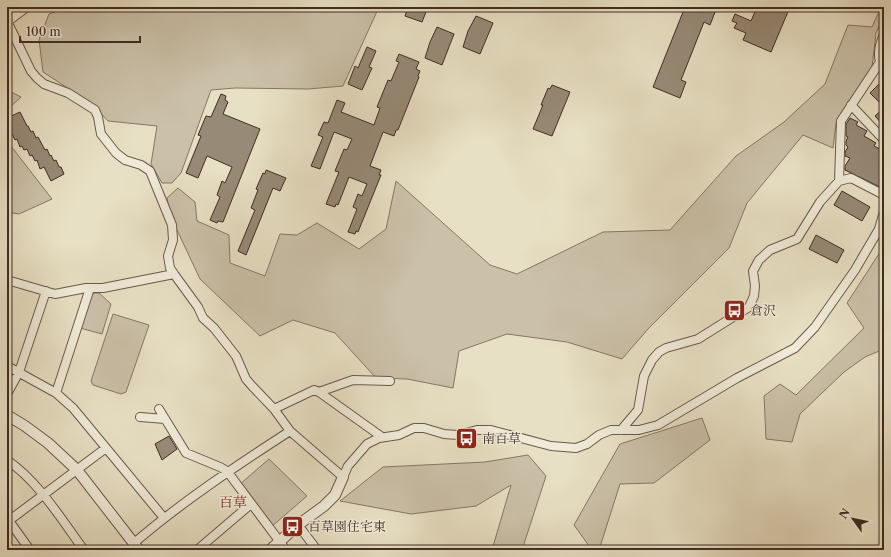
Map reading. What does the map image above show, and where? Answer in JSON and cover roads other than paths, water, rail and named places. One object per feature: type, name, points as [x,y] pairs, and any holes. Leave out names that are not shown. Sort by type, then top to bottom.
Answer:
[{"type":"street","points":[[27,7],[7,22],[31,71],[44,84],[68,93],[95,110],[98,116],[101,134],[116,153],[125,160],[141,165],[150,171],[172,225],[173,240],[168,256],[170,268],[198,307],[203,318],[214,328],[236,356],[246,379],[274,409],[290,431],[343,477]]},
{"type":"street","points":[[839,181],[841,121],[851,105],[882,64],[879,56],[880,44],[884,34]]},
{"type":"street","points":[[851,105],[884,140]]},
{"type":"street","points":[[621,430],[638,410],[644,376],[652,360],[659,352],[666,348],[698,339],[749,307],[754,296],[755,286],[752,270],[759,260],[770,250],[797,239],[820,202],[839,181],[851,178],[884,195]]},
{"type":"street","points":[[270,550],[298,525],[324,506],[335,495],[348,466],[367,444],[382,437],[399,436],[414,428],[424,428],[444,434],[491,430],[552,446],[576,448],[587,444],[599,435],[611,430],[639,430],[658,425],[737,378],[795,348],[832,305],[855,270],[879,229],[884,211]]},
{"type":"street","points":[[7,280],[55,294],[90,288],[103,288],[174,274]]},
{"type":"street","points":[[56,393],[90,288]]},
{"type":"street","points":[[7,394],[19,372],[46,291]]},
{"type":"street","points":[[7,366],[56,393],[73,408],[164,518]]},
{"type":"street","points":[[320,392],[353,380],[390,381]]},
{"type":"street","points":[[274,409],[314,390],[320,392],[382,437]]},
{"type":"street","points":[[159,409],[186,453],[227,471],[286,550]]},
{"type":"street","points":[[7,416],[26,426],[48,443],[77,470],[136,547],[164,518],[227,471],[290,431]]},
{"type":"street","points":[[140,417],[165,419]]},
{"type":"street","points":[[30,550],[8,520],[106,448]]},
{"type":"street","points":[[7,460],[18,468],[44,495],[84,550]]},
{"type":"street","points":[[197,550],[251,504]]},
{"type":"street","points":[[298,525],[318,550]]},
{"type":"place","name":"倉沢","points":[[735,310]]},
{"type":"place","name":"南百草","points":[[466,438]]},
{"type":"place","name":"百草園住宅東","points":[[292,526]]},
{"type":"district","name":"百草","points":[[233,502]]}]
